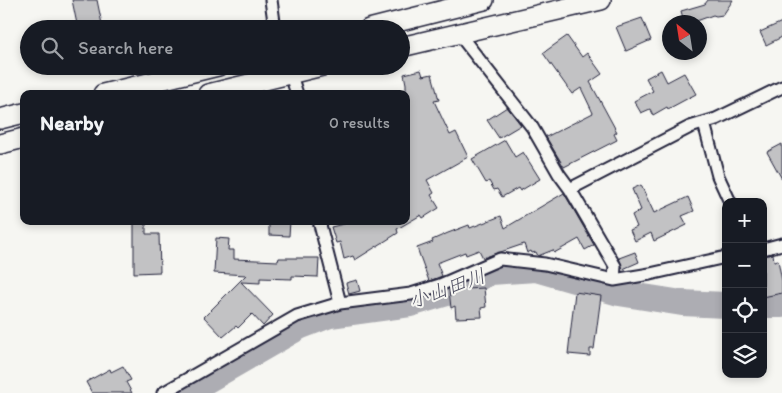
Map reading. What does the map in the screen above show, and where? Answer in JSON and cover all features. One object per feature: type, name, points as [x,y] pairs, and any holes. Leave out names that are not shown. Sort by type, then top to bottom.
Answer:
[{"type":"highway","points":[[405,20],[484,0]]},
{"type":"highway","points":[[410,45],[601,0]]},
{"type":"highway","points":[[119,90],[181,75]]},
{"type":"highway","points":[[222,90],[272,75]]},
{"type":"highway","points":[[0,118],[20,114]]},
{"type":"highway","points":[[0,144],[20,139]]},
{"type":"street","points":[[271,0],[274,20]]},
{"type":"street","points":[[459,34],[532,127],[615,266],[614,280]]},
{"type":"street","points":[[291,75],[296,90]]},
{"type":"street","points":[[570,190],[690,127],[716,120],[782,87]]},
{"type":"street","points":[[704,123],[718,176],[728,198]]},
{"type":"street","points":[[320,225],[340,303]]},
{"type":"street","points":[[767,248],[782,244]]},
{"type":"street","points":[[163,393],[297,316],[340,303],[411,294],[440,285],[500,259],[545,264],[614,280],[722,258]]},
{"type":"building","points":[[72,0],[97,0],[101,20],[76,20]]},
{"type":"building","points":[[708,0],[733,0],[723,15],[707,17],[707,15],[682,15],[681,11],[705,4]]},
{"type":"building","points":[[642,18],[651,40],[626,51],[616,27]]},
{"type":"building","points":[[782,22],[782,37],[766,45],[760,32]]},
{"type":"building","points":[[567,36],[582,57],[587,53],[602,74],[590,82],[617,132],[614,134],[617,140],[564,167],[546,137],[593,113],[581,88],[572,94],[543,53]]},
{"type":"building","points":[[421,70],[423,76],[432,74],[439,100],[434,101],[450,135],[456,132],[468,157],[427,180],[434,193],[431,195],[439,208],[423,218],[421,215],[410,221],[410,90],[406,90],[404,75],[410,75],[410,73]]},
{"type":"building","points":[[661,70],[667,82],[684,73],[696,94],[653,115],[650,109],[641,113],[634,101],[653,91],[646,78]]},
{"type":"building","points":[[507,107],[521,125],[499,138],[487,120]]},
{"type":"building","points":[[505,140],[515,157],[523,152],[540,179],[520,191],[518,188],[502,197],[497,189],[494,190],[489,181],[486,183],[472,159]]},
{"type":"building","points":[[782,144],[782,179],[767,152]]},
{"type":"building","points":[[641,185],[654,213],[688,197],[694,211],[682,216],[687,225],[654,241],[651,233],[635,241],[630,230],[637,227],[632,215],[641,210],[632,189]]},
{"type":"building","points":[[564,193],[594,245],[585,250],[579,239],[554,253],[553,250],[538,256],[536,252],[532,253],[531,251],[527,253],[524,244],[483,258],[479,250],[466,255],[465,252],[437,263],[442,276],[429,281],[417,248],[469,225],[470,228],[501,216],[505,228]]},
{"type":"building","points":[[134,225],[146,225],[146,234],[159,234],[160,272],[134,273]]},
{"type":"building","points":[[269,225],[290,225],[289,236],[269,235]]},
{"type":"building","points":[[339,225],[404,225],[397,229],[398,233],[355,260],[353,256],[344,259],[340,242],[336,243],[331,227]]},
{"type":"building","points":[[216,238],[229,239],[228,250],[234,250],[234,259],[278,261],[279,258],[319,258],[318,277],[292,276],[292,279],[260,278],[260,283],[241,282],[273,315],[263,326],[252,314],[238,328],[236,326],[223,337],[204,317],[246,275],[214,273]]},
{"type":"building","points":[[635,252],[639,262],[623,269],[619,258]]},
{"type":"building","points":[[773,254],[774,261],[778,260],[782,293],[767,296],[767,288],[767,255]]},
{"type":"building","points":[[357,280],[360,291],[349,294],[346,283]]},
{"type":"building","points":[[484,288],[486,307],[481,308],[482,317],[456,318],[455,306],[451,308],[449,290]]},
{"type":"building","points":[[575,292],[601,296],[594,349],[590,349],[590,356],[568,354]]},
{"type":"building","points":[[123,366],[131,380],[126,382],[132,393],[92,393],[86,382],[110,369],[111,372]]},
{"type":"waterway","name":"小山田川","points":[[185,393],[299,327],[330,315],[410,304],[447,293],[491,272],[536,269],[619,293],[682,303],[722,305]]},
{"type":"waterway","name":"小山田川","points":[[767,305],[782,305]]}]
